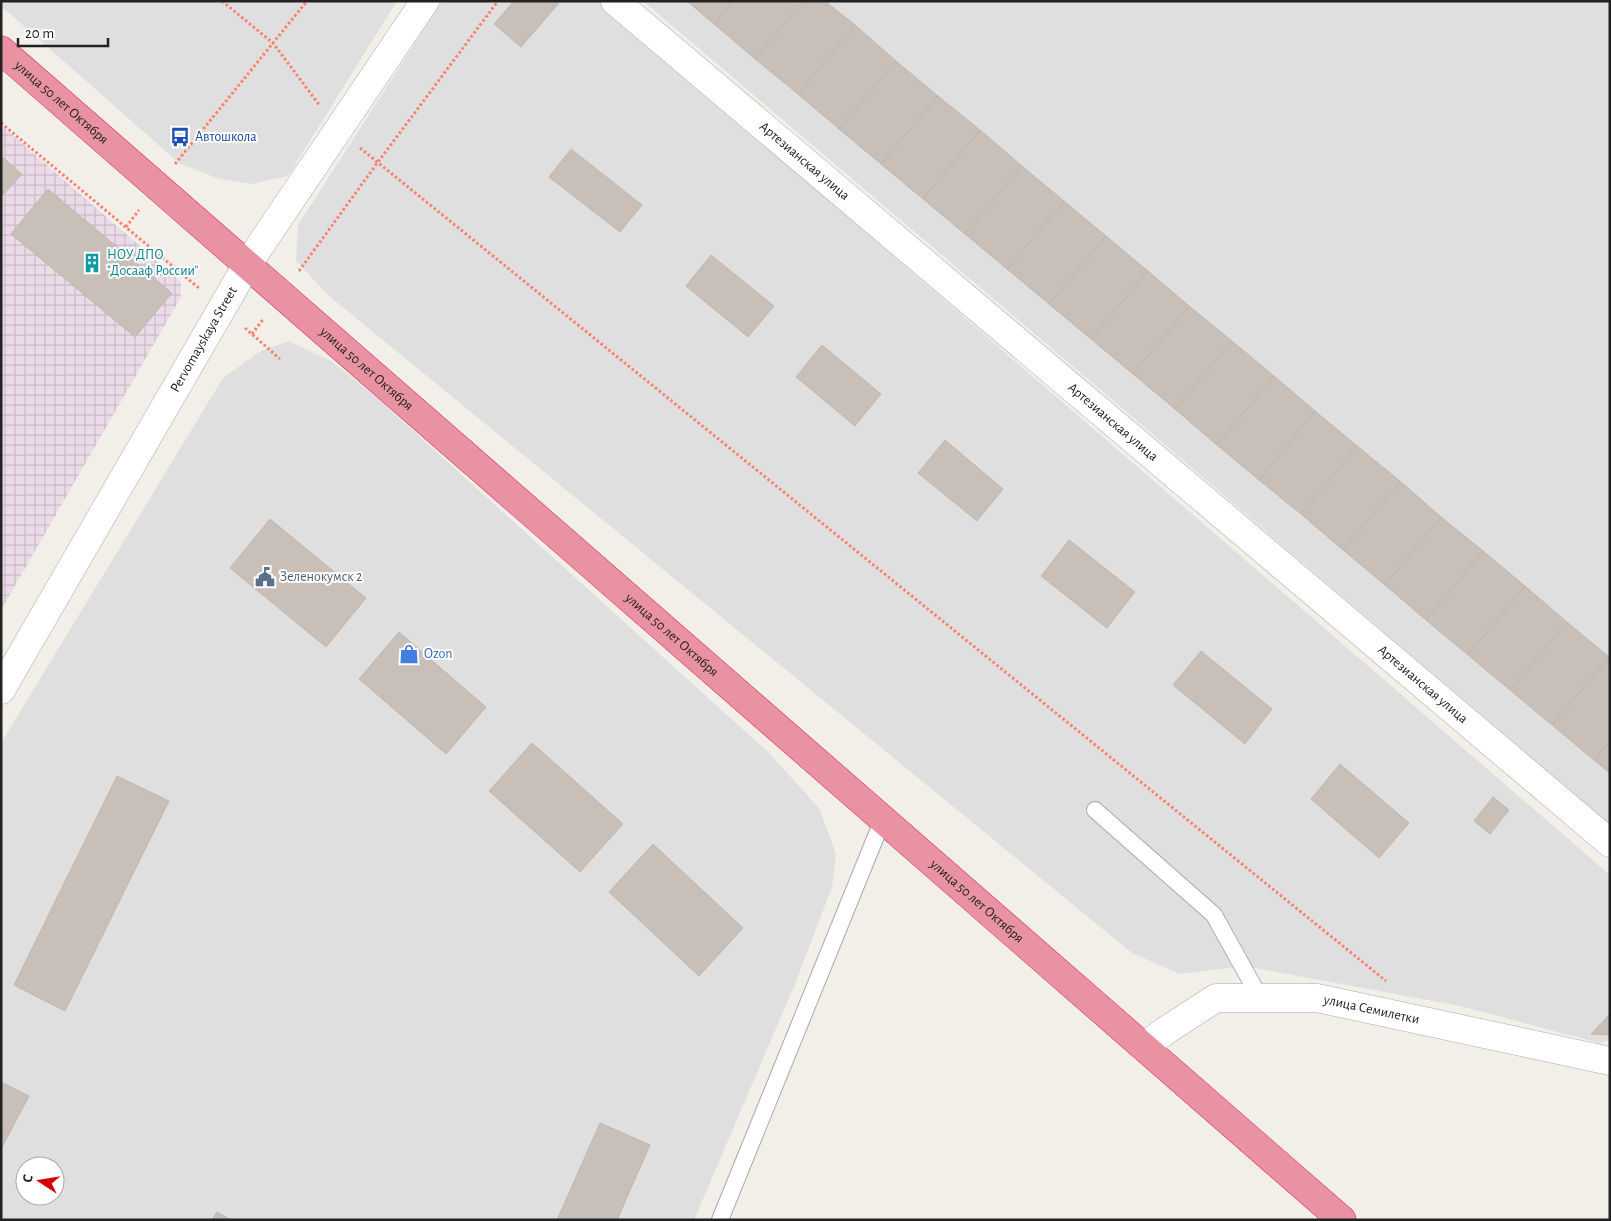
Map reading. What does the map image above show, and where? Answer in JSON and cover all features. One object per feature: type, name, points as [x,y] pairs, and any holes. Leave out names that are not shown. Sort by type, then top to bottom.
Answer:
[{"type":"highway","name":"улица 50 лет Октября","points":[[1,50],[1342,1220]]},
{"type":"street","name":"Pervomayskaya Street","points":[[1,690],[248,265],[424,1]]},
{"type":"street","name":"Артезианская улица","points":[[615,1],[1610,843]]},
{"type":"street","name":"улица Семилетки","points":[[1144,1047],[1216,998],[1317,998],[1610,1060]]},
{"type":"lane","points":[[1095,810],[1214,915],[1260,998]]},
{"type":"lane","points":[[720,1220],[883,819]]},
{"type":"path","points":[[222,1],[273,43],[338,130],[1392,987]]},
{"type":"path","points":[[126,228],[157,186],[308,1]]},
{"type":"path","points":[[252,334],[498,1]]},
{"type":"path","points":[[1,123],[223,308],[280,359]]},
{"type":"shaded area","points":[[1,1],[397,1],[288,176],[252,184],[219,179],[179,163],[1,6]]},
{"type":"shaded area","points":[[442,1],[598,1],[1610,875],[1610,1040],[1599,1043],[1460,1006],[1245,966],[1180,974],[1132,953],[329,296],[296,261],[298,225]]},
{"type":"shaded area","points":[[643,1],[1610,1],[1610,826],[1156,437]]},
{"type":"shaded area","points":[[1,125],[181,282],[181,297],[1,610]]},
{"type":"shaded area","points":[[289,341],[331,361],[378,399],[769,753],[819,808],[836,854],[832,887],[795,984],[694,1220],[1,1220],[1,743],[223,378],[259,352]]},
{"type":"building","points":[[514,1],[557,1],[559,3],[521,47],[494,24]]},
{"type":"building","points":[[687,1],[732,1],[714,24]]},
{"type":"building","points":[[732,1],[803,1],[755,59],[714,24]]},
{"type":"building","points":[[803,1],[825,1],[855,25],[798,94],[755,59]]},
{"type":"building","points":[[855,25],[896,61],[839,129],[798,94]]},
{"type":"building","points":[[896,61],[938,96],[881,164],[839,129]]},
{"type":"building","points":[[938,96],[980,130],[923,199],[881,164]]},
{"type":"building","points":[[980,130],[1022,166],[965,234],[923,199]]},
{"type":"building","points":[[571,149],[642,205],[620,232],[549,177]]},
{"type":"building","points":[[1,156],[22,174],[1,197]]},
{"type":"building","points":[[1022,166],[1064,201],[1007,269],[965,234]]},
{"type":"building","name":"НОУ ДПО \"Досааф России\"","points":[[48,189],[172,293],[135,337],[11,234]]},
{"type":"building","points":[[1064,201],[1106,236],[1049,304],[1007,269]]},
{"type":"building","points":[[1106,236],[1148,271],[1091,339],[1049,304]]},
{"type":"building","points":[[711,255],[774,306],[748,337],[686,286]]},
{"type":"building","points":[[1148,271],[1189,306],[1133,374],[1091,339]]},
{"type":"building","points":[[1189,306],[1232,341],[1175,409],[1133,374]]},
{"type":"building","points":[[1232,341],[1274,376],[1217,445],[1175,409]]},
{"type":"building","points":[[822,345],[881,394],[855,426],[796,377]]},
{"type":"building","points":[[1274,376],[1315,411],[1259,480],[1217,445]]},
{"type":"building","points":[[1315,411],[1357,446],[1301,514],[1259,480]]},
{"type":"building","points":[[945,440],[1003,489],[977,521],[918,473]]},
{"type":"building","points":[[1357,446],[1400,481],[1343,550],[1301,514]]},
{"type":"building","points":[[1400,481],[1441,517],[1385,585],[1343,550]]},
{"type":"building","points":[[1441,517],[1483,551],[1426,620],[1385,585]]},
{"type":"building","points":[[270,519],[366,598],[326,647],[230,568]]},
{"type":"building","points":[[1069,540],[1135,592],[1107,628],[1041,576]]},
{"type":"building","points":[[1483,551],[1525,586],[1468,655],[1426,620]]},
{"type":"building","points":[[1525,586],[1567,622],[1510,690],[1468,655]]},
{"type":"building","points":[[1567,622],[1609,657],[1552,725],[1510,690]]},
{"type":"building","points":[[399,632],[486,707],[446,754],[359,679]]},
{"type":"building","points":[[1201,651],[1272,709],[1245,744],[1173,685]]},
{"type":"building","points":[[1609,657],[1610,741],[1594,760],[1552,725]]},
{"type":"building","points":[[1610,741],[1610,773],[1594,760]]},
{"type":"building","points":[[532,743],[623,824],[580,872],[489,791]]},
{"type":"building","points":[[1340,764],[1409,823],[1379,858],[1311,799]]},
{"type":"building","points":[[117,776],[169,801],[65,1011],[14,985]]},
{"type":"building","points":[[1493,797],[1509,810],[1490,834],[1474,821]]},
{"type":"building","points":[[653,844],[743,928],[699,976],[609,892]]},
{"type":"building","points":[[1610,1014],[1610,1035],[1591,1034]]},
{"type":"building","points":[[1,1082],[29,1096],[1,1149]]},
{"type":"building","points":[[600,1123],[650,1145],[617,1220],[557,1220]]},
{"type":"building","points":[[217,1212],[231,1220],[212,1220]]},
{"type":"place","name":"Автошкола","points":[[180,137]]},
{"type":"place","name":"НОУ ДПО \"Досааф России\"","points":[[92,263]]},
{"type":"place","name":"Зеленокумск 2","points":[[265,577]]},
{"type":"place","name":"Ozon","points":[[409,654]]}]
